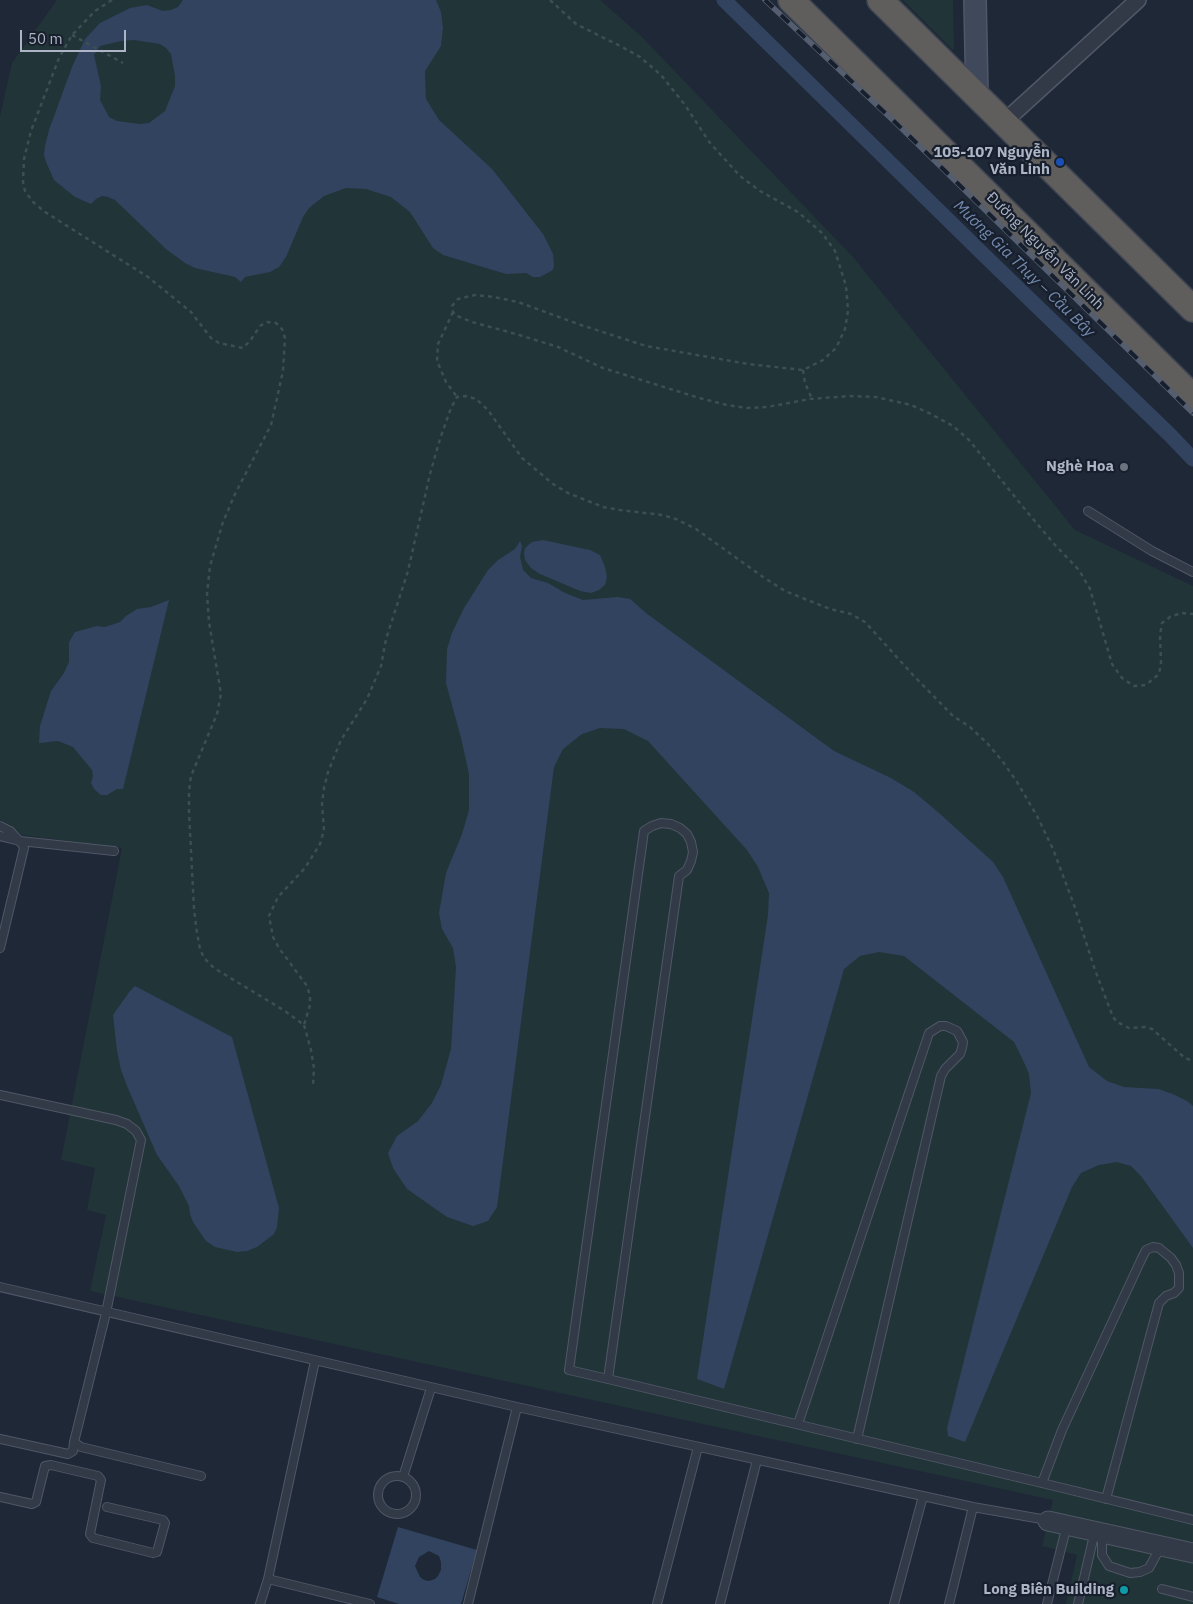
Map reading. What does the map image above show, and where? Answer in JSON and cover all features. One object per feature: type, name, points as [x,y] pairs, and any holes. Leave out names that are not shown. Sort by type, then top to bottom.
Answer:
[{"type":"highway","name":"Đường Nguyễn Văn Linh","points":[[791,0],[1193,397]]},
{"type":"highway","points":[[880,0],[1193,309]]},
{"type":"main road","points":[[975,0],[977,96]]},
{"type":"street","points":[[1004,122],[1138,0]]},
{"type":"street","points":[[1048,1520],[1193,1553]]},
{"type":"lane","points":[[1088,511],[1152,551],[1193,572]]},
{"type":"lane","points":[[608,1379],[680,876],[691,861],[693,852],[687,834],[671,824],[661,823],[644,831],[570,1370],[1193,1520]]},
{"type":"lane","points":[[0,826],[10,831],[20,840],[24,848],[0,948]]},
{"type":"lane","points":[[0,836],[114,851]]},
{"type":"lane","points":[[798,1424],[929,1033],[940,1026],[946,1026],[957,1031],[963,1042],[962,1048],[960,1054],[945,1069],[941,1076],[857,1438]]},
{"type":"lane","points":[[0,1095],[116,1120],[127,1124],[136,1131],[141,1140],[106,1312],[72,1451],[68,1454],[0,1439]]},
{"type":"lane","points":[[1042,1483],[1062,1430],[1141,1260],[1146,1250],[1152,1247],[1159,1248],[1172,1258],[1176,1265],[1179,1273],[1179,1288],[1159,1303],[1106,1499]]},
{"type":"lane","points":[[0,1287],[431,1388],[973,1507],[1048,1520]]},
{"type":"lane","points":[[260,1604],[268,1578],[315,1361]]},
{"type":"lane","points":[[403,1477],[431,1388]]},
{"type":"lane","points":[[468,1604],[517,1407]]},
{"type":"lane","points":[[74,1442],[81,1447],[201,1476]]},
{"type":"lane","points":[[656,1604],[698,1447]]},
{"type":"lane","points":[[720,1604],[757,1460]]},
{"type":"lane","points":[[0,1497],[32,1504],[36,1502],[45,1466],[51,1465],[98,1476],[101,1480],[90,1534],[93,1538],[153,1553],[157,1552],[164,1524],[163,1520],[107,1507]]},
{"type":"lane","points":[[390,1477],[403,1477],[414,1485],[416,1497],[414,1504],[398,1514],[386,1510],[381,1505],[379,1492],[385,1481],[390,1477]]},
{"type":"lane","points":[[894,1604],[923,1496]]},
{"type":"lane","points":[[949,1604],[973,1507]]},
{"type":"lane","points":[[1047,1604],[1067,1525]]},
{"type":"lane","points":[[1098,1532],[1102,1556],[1109,1566],[1130,1573],[1140,1572],[1149,1568],[1161,1546]]},
{"type":"lane","points":[[1078,1604],[1098,1532]]},
{"type":"lane","points":[[268,1578],[370,1604]]},
{"type":"lane","points":[[1162,1589],[1193,1597]]},
{"type":"path","points":[[112,0],[94,10],[72,35],[59,58],[31,131],[23,182],[25,191],[33,202],[45,212],[148,277],[191,312],[211,338],[219,343],[243,348],[260,326],[267,322],[276,323],[282,329],[284,338],[283,371],[271,425],[235,494],[223,522],[210,566],[207,594],[209,622],[221,694],[217,714],[191,776],[189,791],[190,839],[197,933],[204,958],[214,968],[285,1011],[304,1025]]},
{"type":"path","points":[[550,0],[576,24],[622,47],[640,58],[661,75],[685,105],[710,143],[740,176],[760,191],[798,212],[822,234],[835,251],[846,286],[848,311],[845,329],[836,348],[823,360],[803,370],[748,364],[646,346],[518,302],[494,297],[475,295],[458,299],[452,306],[453,312],[457,316],[558,347],[604,368],[696,397],[747,408],[767,407],[812,399],[850,396],[876,397],[911,405],[952,426],[968,440],[1055,545],[1079,570],[1090,589],[1112,664],[1122,678],[1134,686],[1146,685],[1159,674],[1162,623],[1170,617],[1181,613],[1193,614]]},
{"type":"path","points":[[72,35],[123,63]]},
{"type":"path","points":[[453,312],[438,344],[437,361],[446,382],[457,397]]},
{"type":"path","points":[[803,370],[804,383],[812,399]]},
{"type":"path","points":[[457,397],[466,396],[476,399],[488,410],[522,458],[553,484],[568,493],[603,507],[676,518],[696,529],[763,577],[785,590],[830,609],[851,614],[865,622],[953,716],[970,727],[988,744],[1017,782],[1037,816],[1053,849],[1113,1017],[1117,1022],[1129,1028],[1145,1027],[1152,1029],[1185,1058],[1193,1061]]},
{"type":"path","points":[[314,1086],[314,1068],[304,1025],[310,1005],[307,986],[279,948],[274,937],[270,916],[278,897],[305,868],[320,844],[324,830],[322,804],[328,772],[341,740],[367,699],[381,666],[386,639],[408,571],[436,454],[451,408],[457,397]]},
{"type":"green space","points":[[57,0],[600,0],[641,36],[853,257],[1075,530],[1193,586],[1193,1604],[1066,1604],[1077,1555],[1042,1546],[1053,1500],[90,1291],[106,1215],[87,1210],[95,1168],[61,1160],[122,848],[22,835],[10,825],[0,820],[0,116],[12,63]]},
{"type":"green space","points":[[903,0],[953,0],[954,49],[952,49]]},
{"type":"water","points":[[183,0],[436,0],[441,12],[443,28],[441,46],[425,71],[426,99],[439,120],[492,169],[543,234],[553,254],[553,270],[540,277],[533,277],[526,273],[506,274],[443,255],[433,248],[410,212],[391,197],[366,189],[346,188],[324,196],[309,208],[303,217],[286,257],[279,267],[270,272],[245,277],[241,282],[235,277],[195,268],[185,263],[166,249],[115,200],[102,196],[91,204],[75,197],[54,180],[44,155],[49,130],[72,67],[85,39],[100,23],[130,8],[147,5],[163,11],[178,7]],"holes":[[[134,40],[160,44],[171,54],[175,76],[175,86],[165,111],[149,123],[140,124],[117,121],[109,117],[100,100],[101,86],[94,55],[100,46]]]},
{"type":"water","points":[[543,540],[590,550],[600,555],[607,577],[605,585],[591,593],[580,591],[540,574],[531,568],[525,560],[525,548],[532,542]]},
{"type":"water","points":[[520,541],[522,546],[520,557],[523,570],[531,578],[548,583],[565,593],[583,600],[618,597],[630,599],[646,613],[834,751],[891,778],[914,792],[993,862],[1003,877],[1089,1067],[1107,1081],[1124,1087],[1158,1089],[1173,1094],[1193,1106],[1193,1248],[1141,1176],[1131,1166],[1117,1162],[1099,1165],[1081,1173],[1072,1187],[965,1442],[948,1436],[947,1428],[1031,1093],[1029,1074],[1022,1058],[1014,1042],[904,956],[879,952],[860,956],[844,969],[724,1389],[697,1379],[768,915],[769,893],[758,867],[747,850],[648,741],[624,729],[600,728],[582,734],[563,749],[554,767],[497,1207],[488,1221],[473,1226],[447,1217],[407,1189],[393,1168],[388,1153],[397,1136],[418,1121],[432,1103],[441,1085],[451,1049],[456,967],[453,948],[442,929],[439,913],[446,873],[462,834],[469,810],[469,774],[446,683],[447,649],[452,633],[464,608],[488,570],[498,560],[515,549]]},
{"type":"water","points":[[169,600],[123,789],[117,789],[107,795],[101,795],[94,789],[91,783],[92,770],[73,747],[58,741],[39,743],[40,726],[51,691],[64,673],[69,662],[69,642],[75,632],[97,626],[105,627],[120,622],[137,609],[151,607]]},
{"type":"water","points":[[135,986],[232,1037],[279,1208],[277,1227],[274,1234],[257,1247],[237,1252],[215,1247],[206,1241],[193,1222],[189,1206],[179,1186],[157,1155],[127,1086],[117,1051],[113,1015]]},
{"type":"water","points":[[398,1527],[477,1550],[461,1604],[399,1604],[377,1597]],"holes":[[[429,1551],[439,1556],[441,1570],[438,1576],[429,1581],[420,1577],[415,1566],[419,1557]]]},
{"type":"waterway","name":"Mương Gia Thụy – Cầu Bây","points":[[724,0],[1193,459]]},
{"type":"railway","points":[[765,0],[897,124],[1193,413]]},
{"type":"place","name":"105-107 Nguyễn Văn Linh","points":[[1060,162]]},
{"type":"place","name":"Nghè Hoa","points":[[1124,467]]},
{"type":"place","name":"Long Biên Building","points":[[1124,1590]]}]
